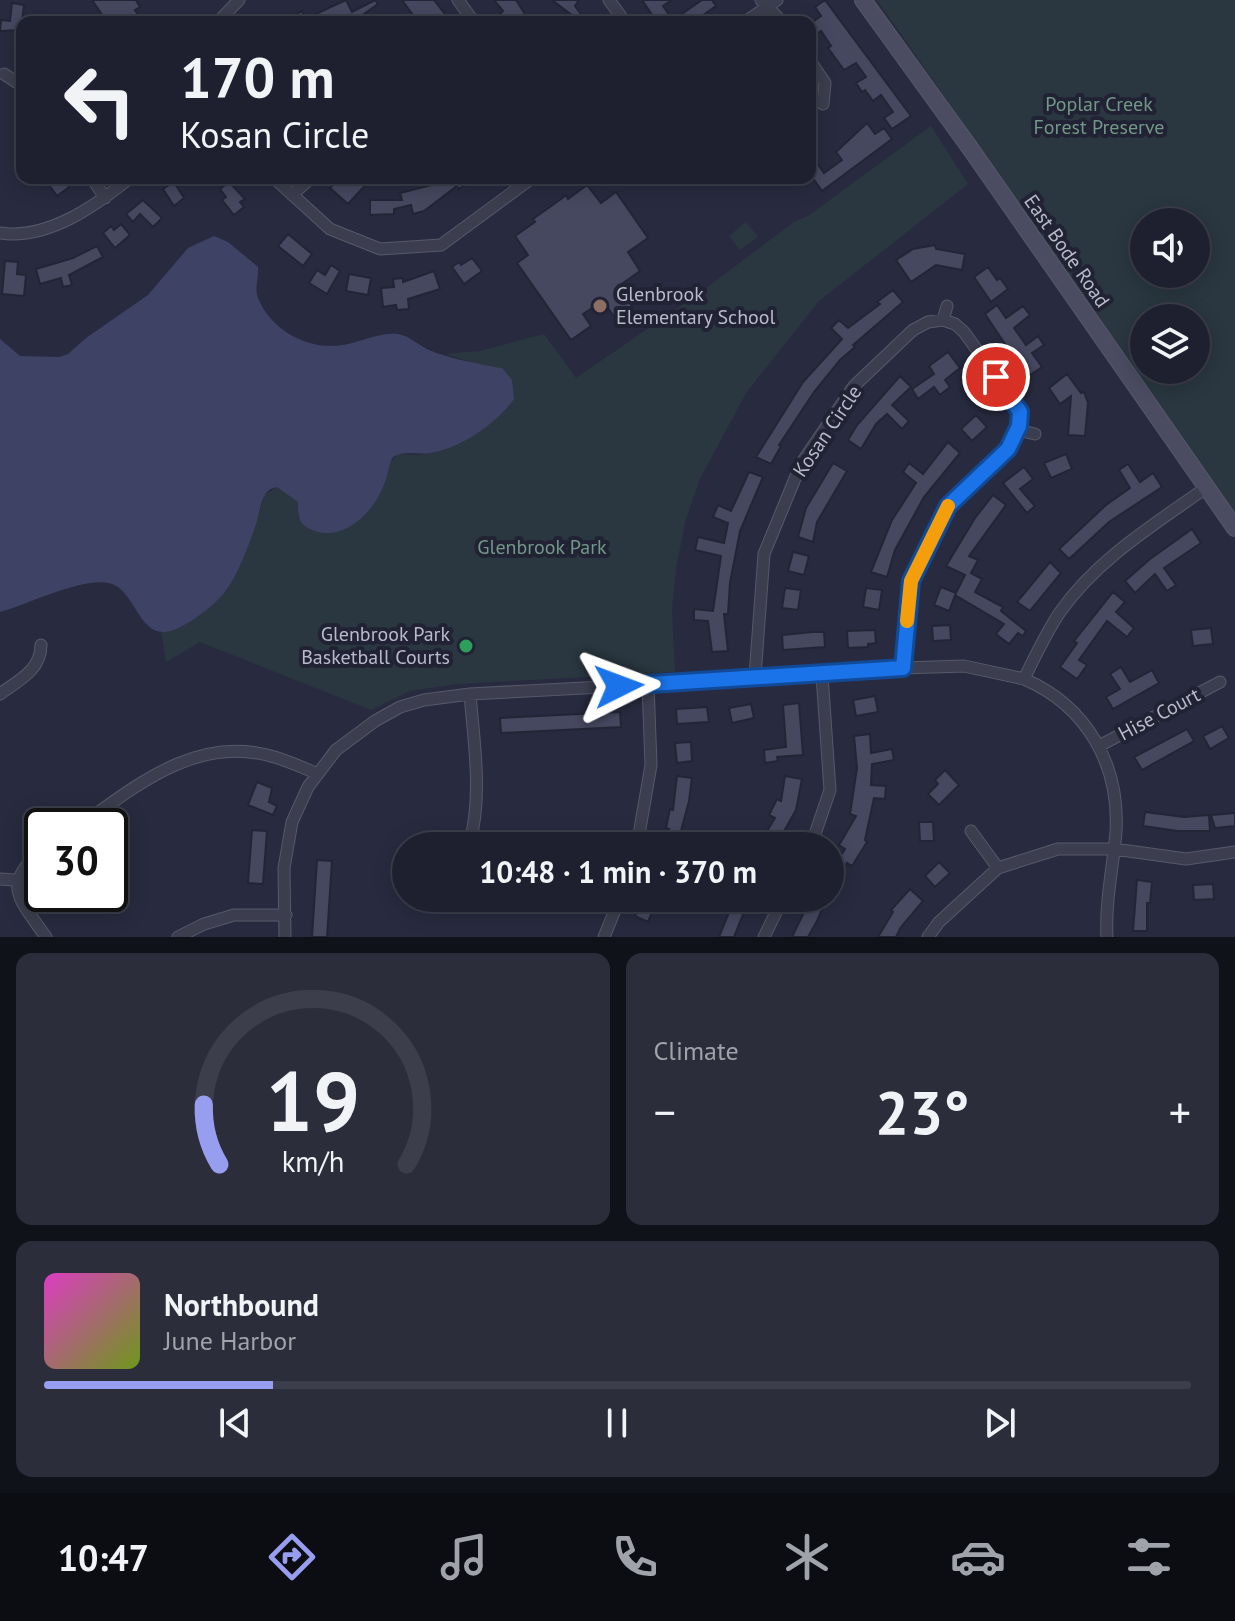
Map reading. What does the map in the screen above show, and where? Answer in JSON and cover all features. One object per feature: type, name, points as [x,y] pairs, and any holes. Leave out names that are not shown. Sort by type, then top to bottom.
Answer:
[{"type":"street","points":[[224,16],[239,0]]},
{"type":"street","points":[[764,4],[777,0]]},
{"type":"street","name":"East Bode Road","points":[[863,0],[1235,528]]},
{"type":"street","points":[[816,70],[825,83],[823,104]]},
{"type":"street","points":[[4,74],[16,82]]},
{"type":"street","points":[[96,184],[105,198]]},
{"type":"street","points":[[0,233],[48,229],[105,198],[122,184]]},
{"type":"street","points":[[280,184],[330,229],[380,249],[441,245],[524,184]]},
{"type":"street","points":[[292,195],[304,184]]},
{"type":"street","points":[[903,668],[911,581],[948,506],[1008,449],[1018,430],[1020,412],[964,332],[955,324],[943,320],[947,306]]},
{"type":"street","name":"Kosan Circle","points":[[755,676],[764,554],[801,464],[854,386],[913,330],[928,322],[943,320]]},
{"type":"street","points":[[1018,430],[1035,434]]},
{"type":"street","points":[[1024,679],[1060,612],[1098,569],[1207,487]]},
{"type":"street","points":[[0,694],[32,671],[41,657],[41,645]]},
{"type":"street","points":[[285,937],[284,868],[292,822],[308,787],[336,750],[400,707],[424,700],[470,694],[964,666],[1040,685],[1078,715],[1099,746],[1109,769],[1116,800],[1107,937]]},
{"type":"street","points":[[816,832],[830,790],[822,675]]},
{"type":"street","name":"Hise Court","points":[[1099,746],[1220,682]]},
{"type":"street","points":[[639,832],[651,765],[648,684]]},
{"type":"street","points":[[470,694],[477,789],[472,832]]},
{"type":"street","points":[[106,808],[172,764],[206,752],[265,754],[318,774]]},
{"type":"street","points":[[971,831],[998,868]]},
{"type":"street","points":[[928,937],[939,922],[998,868],[1058,849],[1114,849],[1186,859],[1235,852]]},
{"type":"street","points":[[24,863],[14,880],[17,897],[46,937]]},
{"type":"street","points":[[0,879],[14,880]]},
{"type":"street","points":[[604,937],[614,912]]},
{"type":"street","points":[[764,937],[776,912]]},
{"type":"street","points":[[178,937],[204,924],[234,915],[286,915]]},
{"type":"green space","name":"Poplar Creek Forest Preserve","points":[[877,0],[1235,0],[1235,512],[1146,384],[1210,384],[1210,304],[1130,304],[1130,362]]},
{"type":"green space","name":"Glenbrook Park","points":[[931,126],[968,184],[819,301],[746,393],[700,479],[686,519],[676,568],[672,609],[675,672],[457,684],[410,691],[371,710],[200,642],[166,662],[161,631],[182,627],[227,590],[254,530],[265,494],[277,487],[298,501],[298,518],[389,465],[398,454],[419,455],[445,450],[502,368],[446,354],[480,351],[544,334],[576,378]]},
{"type":"green space","points":[[746,222],[758,237],[740,250],[729,236]]},
{"type":"water","points":[[214,236],[228,242],[258,267],[256,290],[264,310],[293,336],[330,346],[384,334],[402,335],[441,354],[502,368],[512,380],[514,399],[488,426],[453,446],[442,451],[393,457],[385,483],[372,506],[356,522],[337,532],[315,531],[305,526],[299,516],[298,502],[277,487],[270,489],[262,501],[243,559],[227,589],[203,613],[170,631],[149,627],[121,590],[101,582],[72,587],[0,612],[0,339],[20,356],[59,357],[68,354],[148,295],[188,248]]},
{"type":"building","points":[[92,0],[136,0],[140,7],[135,10],[139,16],[103,16]]},
{"type":"building","points":[[346,0],[352,12],[375,0],[378,4],[365,16],[311,16]]},
{"type":"building","points":[[402,0],[434,0],[446,16],[414,16]]},
{"type":"building","points":[[494,0],[516,0],[526,16],[502,16],[503,11]]},
{"type":"building","points":[[552,0],[579,0],[575,6],[582,16],[573,16]]},
{"type":"building","points":[[642,0],[672,0],[663,6],[670,16],[653,16]]},
{"type":"building","points":[[702,0],[712,0],[716,6],[702,16],[679,16]]},
{"type":"building","points":[[825,0],[911,116],[892,129],[884,118],[893,112],[881,95],[873,101],[865,90],[862,92],[856,83],[866,77],[856,63],[844,70],[828,48],[831,46],[821,31],[816,31],[816,20],[821,16],[815,7]]},
{"type":"building","points":[[12,3],[24,5],[23,16],[16,16],[16,30],[0,31],[1,20],[10,21]]},
{"type":"building","points":[[867,123],[875,134],[884,128],[892,139],[822,191],[816,182],[816,162],[824,173],[842,160],[836,152]]},
{"type":"building","points":[[48,184],[67,184],[69,187],[57,196]]},
{"type":"building","points":[[175,184],[184,198],[174,206],[163,189]]},
{"type":"building","points":[[231,184],[245,199],[240,202],[244,207],[234,215],[222,200],[226,197],[220,189]]},
{"type":"building","points":[[334,184],[366,184],[348,204],[330,188]]},
{"type":"building","points":[[466,184],[459,189],[457,186],[424,211],[413,214],[411,205],[394,209],[394,214],[370,215],[370,200],[402,200],[400,193],[432,185]]},
{"type":"building","points":[[587,185],[601,203],[616,192],[648,238],[628,252],[640,271],[619,286],[632,306],[615,318],[603,301],[583,314],[591,326],[571,340],[517,263],[528,255],[515,236],[566,195],[568,199]]},
{"type":"building","points":[[143,200],[162,218],[153,227],[140,214],[133,222],[126,214]]},
{"type":"building","points":[[121,224],[130,235],[115,248],[103,233],[111,226],[114,230]]},
{"type":"building","points":[[288,234],[312,254],[303,266],[278,246]]},
{"type":"building","points":[[935,245],[936,249],[965,254],[962,270],[936,265],[911,282],[896,260],[913,249]]},
{"type":"building","points":[[97,246],[103,257],[69,275],[72,285],[63,287],[61,278],[40,284],[36,269],[73,258]]},
{"type":"building","points":[[472,258],[482,271],[464,284],[452,267]]},
{"type":"building","points":[[5,261],[18,262],[17,274],[26,275],[24,296],[2,294]]},
{"type":"building","points":[[331,265],[340,271],[327,294],[309,283],[317,270],[325,275]]},
{"type":"building","points":[[988,267],[1008,289],[991,302],[974,277]]},
{"type":"building","points":[[434,271],[440,289],[408,299],[409,309],[397,310],[396,305],[383,307],[381,288],[394,287],[393,279],[403,278],[403,282]]},
{"type":"building","points":[[349,274],[371,278],[368,295],[346,291]]},
{"type":"building","points":[[893,290],[903,302],[840,360],[814,392],[779,445],[771,464],[756,457],[803,382],[842,339],[831,328],[839,320],[848,328]]},
{"type":"building","points":[[997,305],[1006,318],[1023,306],[1030,315],[1014,328],[1026,345],[1038,336],[1044,345],[1032,353],[1042,367],[1027,377],[985,314]]},
{"type":"building","points":[[948,352],[960,368],[945,380],[950,387],[940,395],[934,387],[918,399],[912,389],[934,374],[929,366]]},
{"type":"building","points":[[1067,374],[1081,393],[1084,392],[1088,403],[1085,436],[1068,435],[1071,396],[1060,404],[1049,388]]},
{"type":"building","points":[[900,376],[911,387],[892,405],[909,421],[902,429],[887,414],[876,424],[861,449],[848,440],[857,425]]},
{"type":"building","points":[[976,415],[987,427],[972,441],[961,429]]},
{"type":"building","points":[[948,442],[960,453],[924,497],[895,550],[887,577],[871,572],[892,520],[916,483],[903,472],[909,463],[923,474]]},
{"type":"building","points":[[1066,454],[1072,469],[1051,478],[1044,463]]},
{"type":"building","points":[[833,463],[847,471],[817,522],[813,542],[798,537],[806,508]]},
{"type":"building","points":[[1128,464],[1140,482],[1153,473],[1162,487],[1109,522],[1069,559],[1059,549],[1106,505],[1130,488],[1119,470]]},
{"type":"building","points":[[1024,467],[1033,479],[1020,489],[1035,506],[1027,513],[1003,483]]},
{"type":"building","points":[[749,472],[763,477],[740,531],[730,583],[728,614],[724,614],[728,651],[712,652],[708,621],[694,620],[694,609],[713,611],[721,556],[695,550],[698,537],[724,543],[728,523],[713,517],[718,505],[731,511]]},
{"type":"building","points":[[993,495],[1006,505],[969,556],[978,560],[971,573],[982,579],[975,592],[1003,607],[1001,611],[1026,631],[1023,636],[1018,633],[1009,644],[996,634],[1004,624],[955,595],[965,575],[946,566]]},
{"type":"building","points":[[1192,529],[1201,543],[1164,568],[1176,585],[1167,591],[1155,574],[1135,593],[1125,581]]},
{"type":"building","points":[[793,552],[809,556],[804,575],[788,571]]},
{"type":"building","points":[[1050,562],[1061,573],[1030,611],[1017,602]]},
{"type":"building","points":[[941,587],[956,593],[949,611],[934,605]]},
{"type":"building","points":[[785,588],[801,590],[798,610],[782,608]]},
{"type":"building","points":[[866,588],[882,590],[879,610],[863,607]]},
{"type":"building","points":[[1113,592],[1125,602],[1116,612],[1134,628],[1127,637],[1107,621],[1079,660],[1087,665],[1077,679],[1060,667],[1077,643],[1074,641]]},
{"type":"building","points":[[950,625],[951,640],[933,641],[932,626]]},
{"type":"building","points":[[1211,628],[1213,644],[1193,646],[1191,630]]},
{"type":"building","points":[[875,630],[876,643],[868,644],[868,647],[848,648],[847,631]]},
{"type":"building","points":[[824,632],[825,647],[783,650],[782,635]]},
{"type":"building","points":[[1121,667],[1130,682],[1152,670],[1159,683],[1113,709],[1106,697],[1120,689],[1110,674]]},
{"type":"building","points":[[875,696],[878,712],[856,716],[853,700]]},
{"type":"building","points":[[799,703],[803,755],[777,757],[778,761],[765,763],[764,750],[786,747],[783,705]]},
{"type":"building","points":[[751,704],[754,718],[732,723],[729,708]]},
{"type":"building","points":[[707,707],[709,722],[677,724],[676,709]]},
{"type":"building","points":[[620,712],[621,727],[501,733],[500,718]]},
{"type":"building","points":[[1222,726],[1229,738],[1210,749],[1203,736]]},
{"type":"building","points":[[1187,729],[1194,741],[1142,770],[1134,757]]},
{"type":"building","points":[[870,734],[871,753],[892,749],[894,760],[872,764],[871,785],[886,786],[885,799],[874,798],[867,842],[852,866],[847,863],[844,868],[844,836],[856,816],[850,814],[857,768],[854,736]]},
{"type":"building","points":[[691,742],[692,761],[677,763],[675,743]]},
{"type":"building","points":[[945,770],[959,785],[939,805],[928,794]]},
{"type":"building","points":[[677,776],[692,778],[681,832],[668,832],[669,829],[666,828],[670,809],[673,810]]},
{"type":"building","points":[[785,776],[802,779],[796,810],[784,832],[766,832],[775,818],[769,815],[777,799],[781,801]]},
{"type":"building","points":[[257,782],[272,788],[269,802],[277,806],[273,815],[248,805]]},
{"type":"building","points":[[1145,812],[1184,817],[1209,815],[1210,831],[1143,826]]},
{"type":"building","points":[[1235,813],[1235,826],[1215,828],[1211,815]]},
{"type":"building","points":[[919,822],[933,822],[934,841],[920,841]]},
{"type":"building","points":[[252,830],[267,831],[263,884],[248,883]]},
{"type":"building","points":[[317,860],[332,861],[327,937],[312,937]]},
{"type":"building","points":[[939,862],[950,873],[935,887],[925,876]]},
{"type":"building","points":[[1137,880],[1152,882],[1150,903],[1147,903],[1147,931],[1133,931]]},
{"type":"building","points":[[1213,884],[1214,899],[1194,900],[1193,885]]},
{"type":"building","points":[[910,889],[923,901],[896,937],[878,937],[893,912],[891,910]]},
{"type":"building","points":[[637,912],[652,912],[648,922],[635,916]]},
{"type":"building","points":[[729,912],[744,912],[734,937],[719,937]]},
{"type":"building","points":[[804,912],[821,912],[808,937],[792,937]]},
{"type":"slow traffic","points":[[907,621],[911,581],[948,506]]},
{"type":"place","name":"Glenbrook Elementary School","points":[[600,306]]},
{"type":"place","name":"Glenbrook Park Basketball Courts","points":[[466,646]]},
{"type":"route","points":[[619,686],[903,668],[911,581],[948,506],[1008,449],[1019,426],[1020,412],[996,377]]}]
